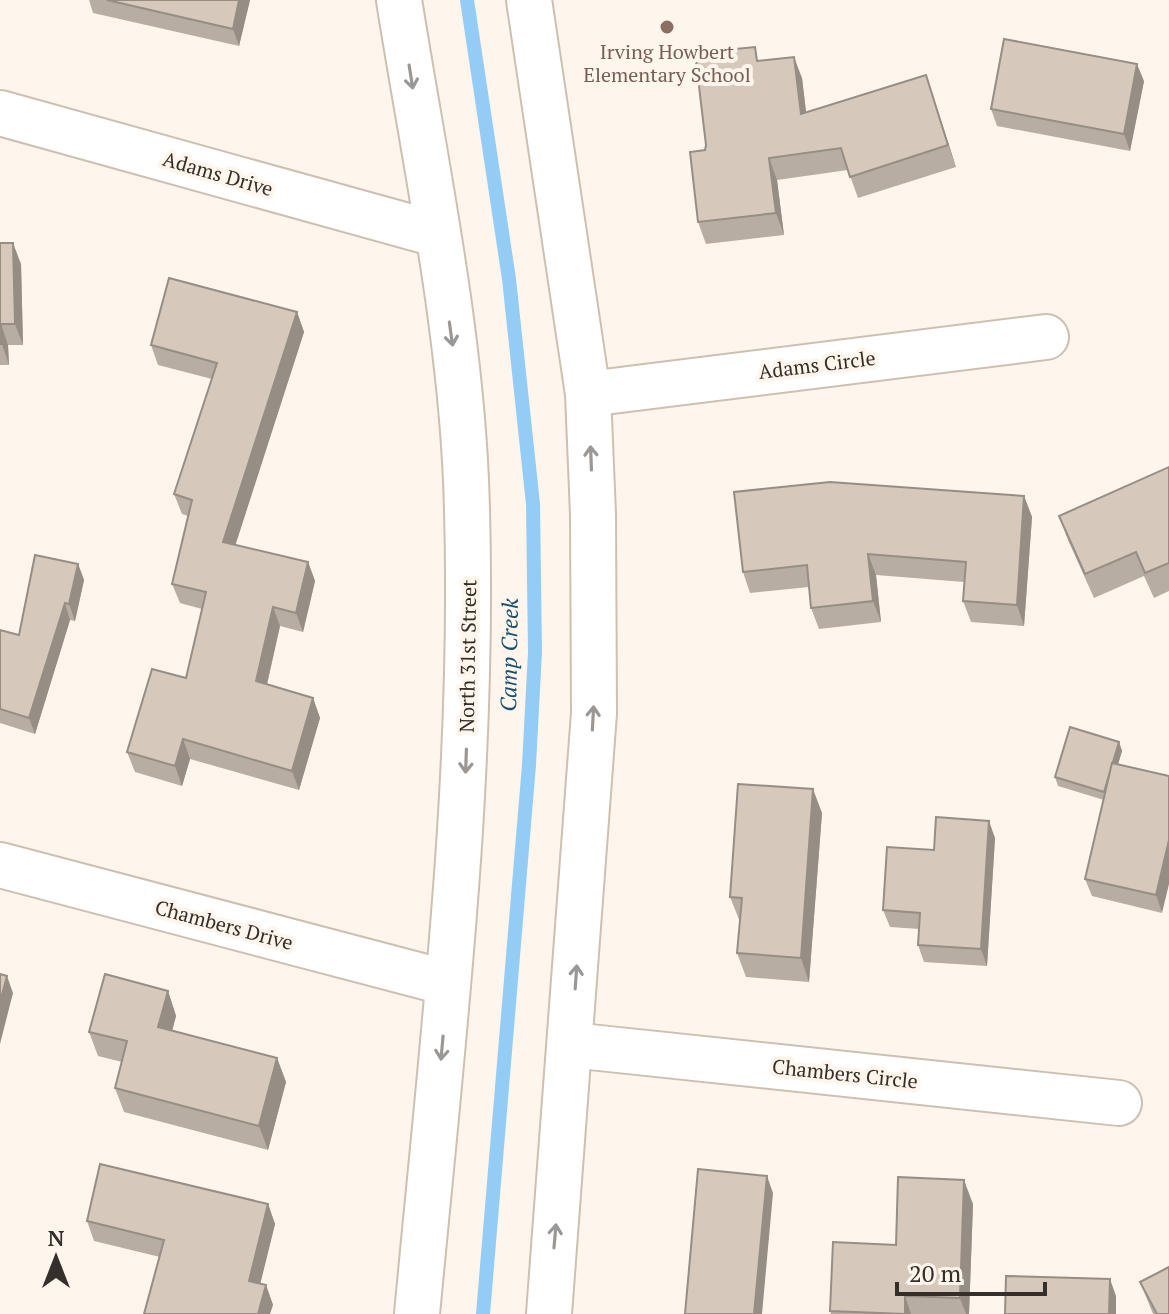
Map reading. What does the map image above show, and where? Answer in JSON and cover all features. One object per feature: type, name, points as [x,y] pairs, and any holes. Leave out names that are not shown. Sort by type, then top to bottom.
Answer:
[{"type":"main road","name":"North 31st Street","points":[[399,0],[461,403],[469,581],[464,806],[417,1314]]},
{"type":"main road","points":[[529,0],[588,394],[593,514],[594,713],[549,1314]]},
{"type":"main road","name":"Adams Drive","points":[[0,113],[436,234]]},
{"type":"main road","name":"Adams Circle","points":[[588,394],[1046,337]]},
{"type":"main road","name":"Chambers Drive","points":[[0,865],[448,983]]},
{"type":"main road","name":"Chambers Circle","points":[[571,1045],[1119,1103]]},
{"type":"building","points":[[107,0],[239,0],[233,29]]},
{"type":"building","points":[[1004,39],[1137,64],[1124,134],[991,109]]},
{"type":"building","points":[[755,47],[757,61],[794,57],[801,114],[926,75],[948,145],[850,177],[841,148],[769,158],[776,213],[698,222],[690,152],[705,150],[706,145],[695,53]]},
{"type":"building","points":[[0,243],[13,243],[15,324],[1,324],[2,344],[0,344]]},
{"type":"building","points":[[169,278],[297,312],[223,542],[308,562],[296,613],[273,607],[256,681],[313,698],[292,771],[183,739],[175,766],[127,752],[152,669],[186,678],[206,592],[172,584],[192,500],[174,494],[217,363],[151,345]]},
{"type":"building","points":[[1169,467],[1169,563],[1145,573],[1136,552],[1085,574],[1059,516]]},
{"type":"building","points":[[830,482],[1024,496],[1017,605],[963,601],[966,562],[868,554],[873,601],[811,608],[807,565],[743,572],[734,492]]},
{"type":"building","points":[[35,555],[78,564],[69,604],[65,603],[29,718],[0,709],[0,630],[19,635]]},
{"type":"building","points":[[1070,727],[1119,742],[1104,792],[1055,777]]},
{"type":"building","points":[[1112,763],[1169,776],[1169,840],[1156,895],[1085,879]]},
{"type":"building","points":[[738,784],[813,789],[801,958],[737,953],[742,898],[730,897]]},
{"type":"building","points":[[936,817],[989,821],[981,949],[918,945],[920,913],[883,910],[887,847],[934,850]]},
{"type":"building","points":[[0,974],[7,976],[0,1002]]},
{"type":"building","points":[[105,974],[168,991],[158,1027],[277,1058],[259,1126],[115,1088],[127,1041],[89,1032]]},
{"type":"building","points":[[100,1164],[268,1204],[249,1281],[266,1285],[258,1314],[144,1314],[164,1240],[87,1221]]},
{"type":"building","points":[[698,1169],[767,1176],[754,1314],[685,1314]]},
{"type":"building","points":[[898,1177],[964,1180],[960,1298],[905,1296],[905,1314],[830,1311],[833,1242],[896,1245]]},
{"type":"building","points":[[1169,1267],[1169,1314],[1157,1314],[1140,1282]]},
{"type":"building","points":[[1006,1276],[1110,1279],[1109,1314],[1005,1314]]},
{"type":"waterway","name":"Camp Creek","points":[[467,0],[509,279],[533,504],[535,652],[529,765],[483,1314]]},
{"type":"place","name":"Irving Howbert Elementary School","points":[[667,27]]}]
